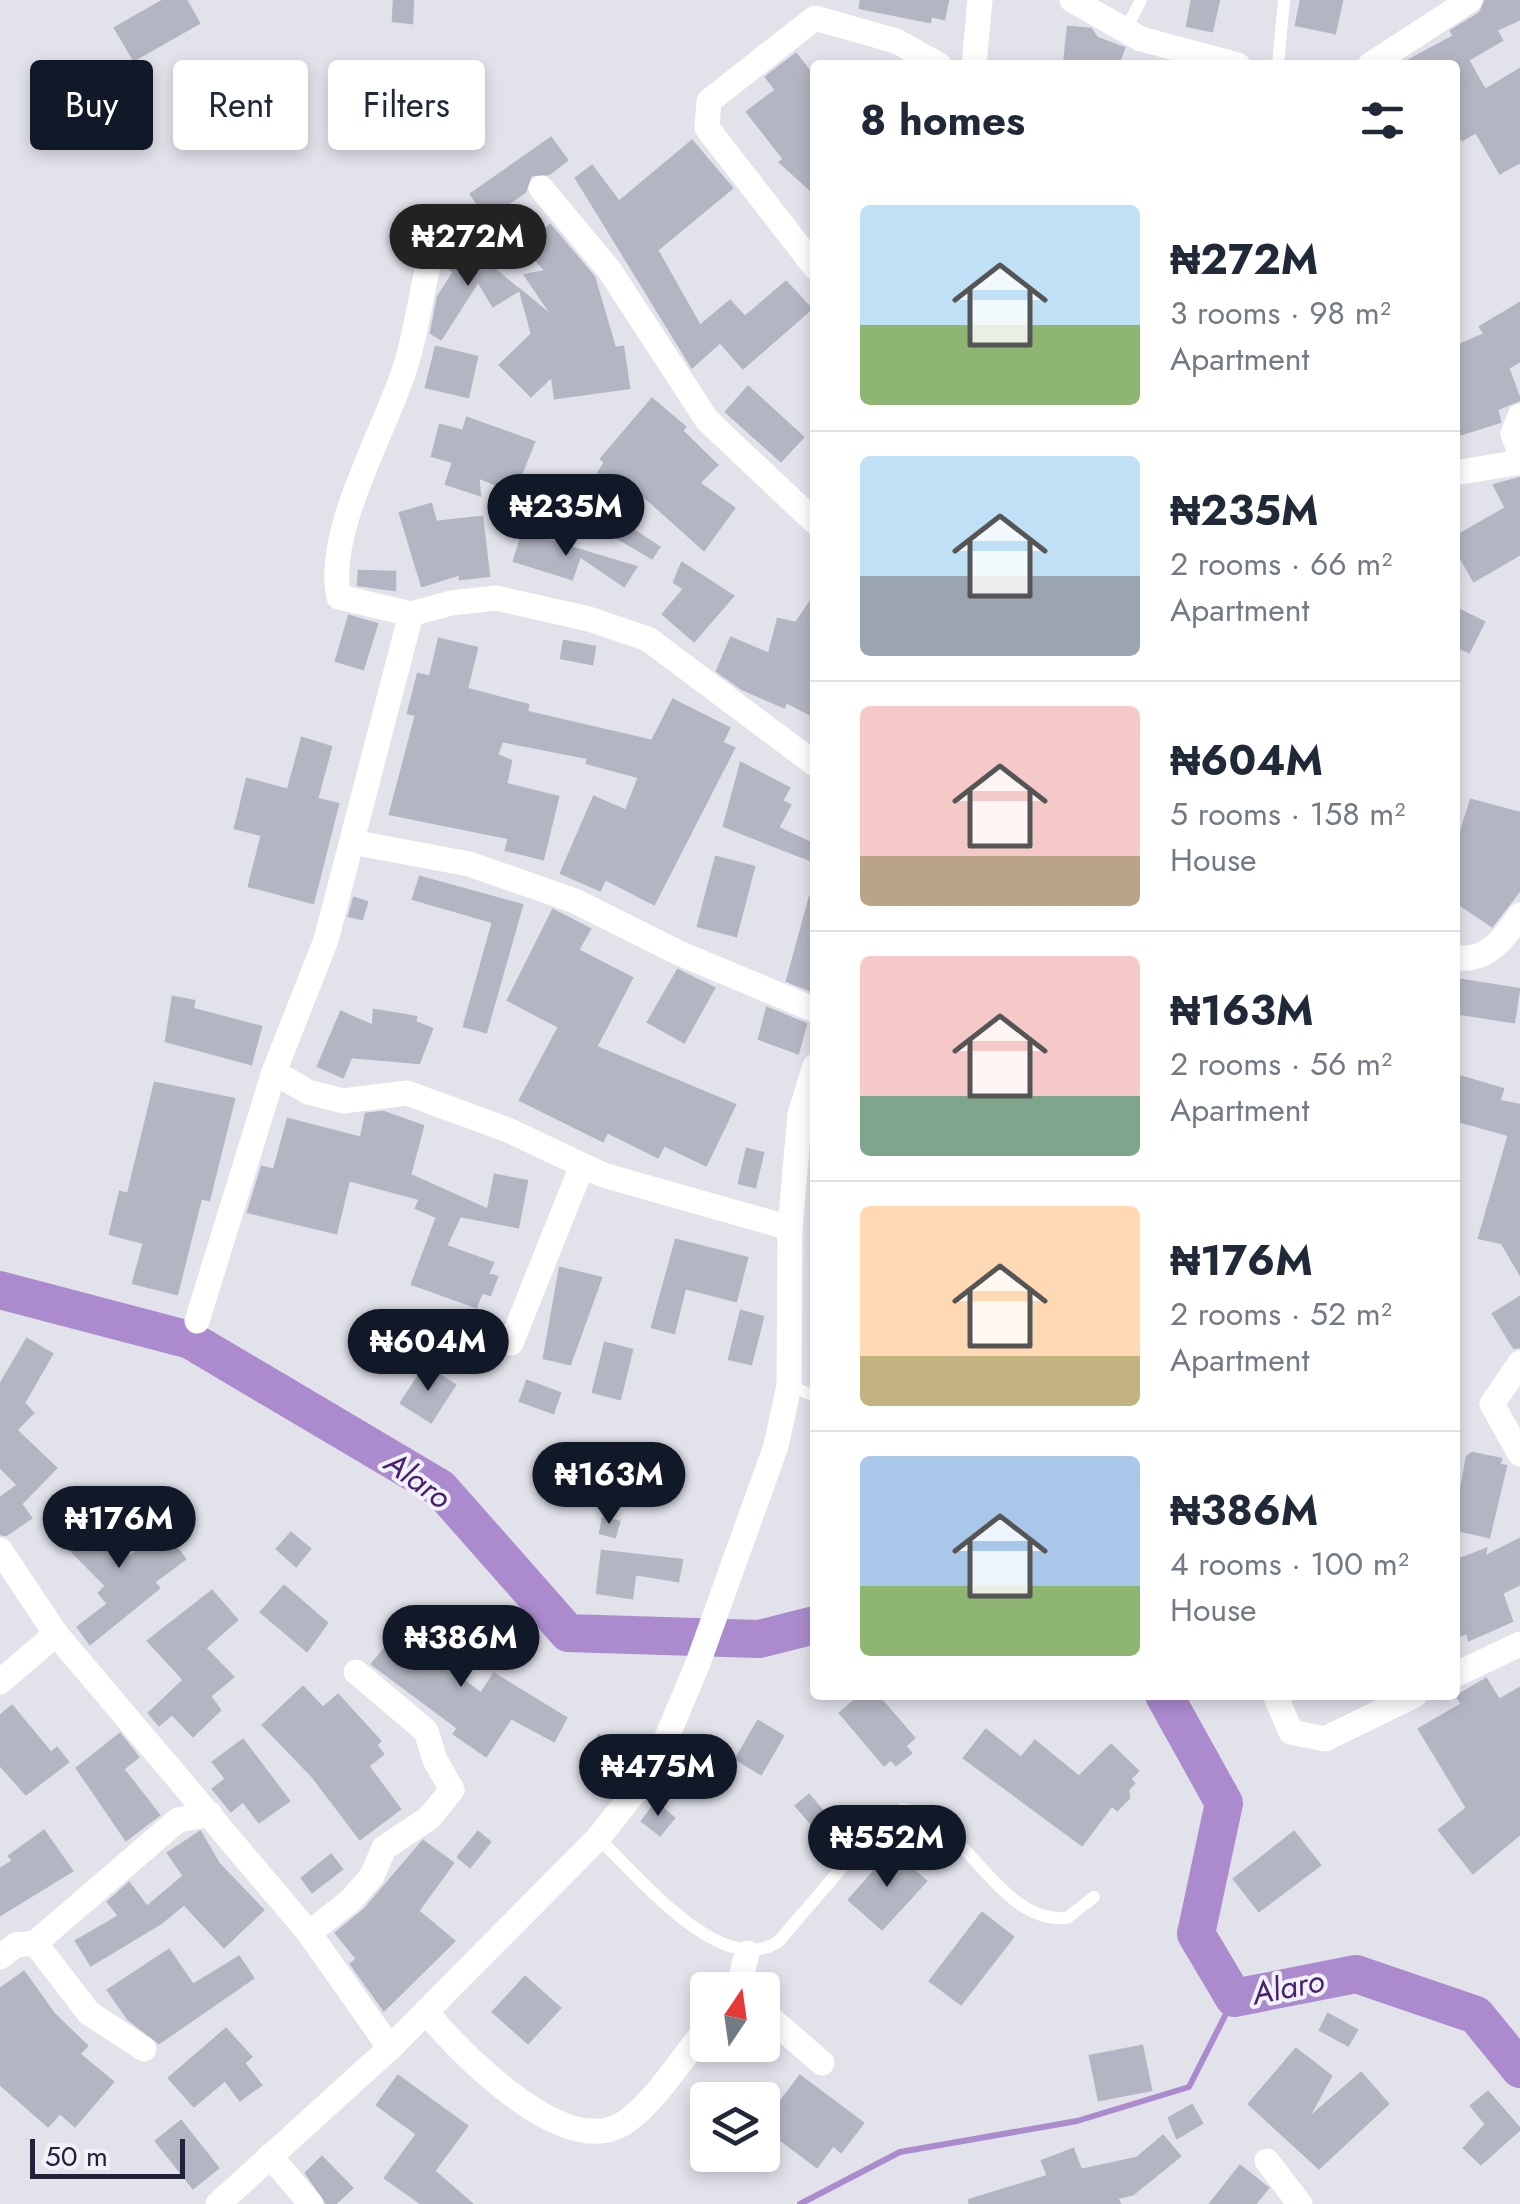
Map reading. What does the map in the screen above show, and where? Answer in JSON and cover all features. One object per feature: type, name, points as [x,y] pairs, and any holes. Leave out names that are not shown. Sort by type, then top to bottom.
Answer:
[{"type":"street","points":[[974,60],[980,0]]},
{"type":"street","points":[[1072,0],[1126,31],[1202,60]]},
{"type":"street","points":[[1378,60],[1470,0]]},
{"type":"street","points":[[810,261],[707,128],[709,102],[815,18],[896,40],[930,60]]},
{"type":"street","points":[[541,188],[610,271],[706,420],[810,517]]},
{"type":"street","points":[[427,270],[406,365],[351,507],[334,576],[339,596],[411,614],[450,603],[496,598],[648,639],[810,760]]},
{"type":"street","points":[[1520,416],[1513,434],[1520,452]]},
{"type":"street","points":[[1460,472],[1520,462]]},
{"type":"street","points":[[197,1321],[274,1072],[326,940],[411,614]]},
{"type":"street","points":[[352,842],[469,864],[576,900],[679,953],[810,1008]]},
{"type":"street","points":[[1460,958],[1468,960],[1482,956],[1520,915]]},
{"type":"street","points":[[274,1072],[308,1092],[343,1101],[407,1092],[508,1130],[602,1175],[790,1228]]},
{"type":"street","points":[[218,2204],[426,2012],[598,1838],[654,1768],[759,1500],[789,1386],[790,1228],[808,1118]]},
{"type":"street","points":[[511,1343],[582,1166]]},
{"type":"street","points":[[1520,1363],[1492,1404],[1520,1454]]},
{"type":"street","points":[[0,1550],[56,1634],[309,1933],[390,2048]]},
{"type":"street","points":[[0,1682],[56,1634]]},
{"type":"street","points":[[1460,1674],[1520,1644]]},
{"type":"street","points":[[309,1933],[350,1901],[372,1876],[384,1848],[429,1818],[452,1790],[435,1760],[426,1731],[408,1720],[356,1672]]},
{"type":"street","points":[[1277,1700],[1291,1732],[1325,1739],[1405,1700]]},
{"type":"street","points":[[0,1957],[16,1945],[35,1943],[178,1820],[210,1814]]},
{"type":"street","points":[[35,1943],[89,2012],[144,2049]]},
{"type":"street","points":[[745,1972],[747,1953]]},
{"type":"street","points":[[426,2012],[474,2067],[581,2132],[614,2128],[639,2111],[690,2050]]},
{"type":"street","points":[[780,2027],[822,2063]]},
{"type":"street","points":[[270,2156],[311,2204]]},
{"type":"street","points":[[1266,2161],[1300,2204]]},
{"type":"lane","points":[[1126,31],[1140,0]]},
{"type":"lane","points":[[1278,60],[1284,0]]},
{"type":"lane","points":[[789,1386],[810,1394]]},
{"type":"lane","points":[[598,1838],[698,1930],[720,1946],[747,1953],[768,1950],[779,1942],[881,1822],[902,1809],[929,1817],[996,1884],[1042,1914],[1067,1918],[1094,1897]]},
{"type":"building","points":[[164,0],[186,0],[199,23],[134,60],[115,28]]},
{"type":"building","points":[[394,0],[413,0],[412,23],[393,21]]},
{"type":"building","points":[[861,0],[948,0],[944,19],[931,16],[930,22],[860,8]]},
{"type":"building","points":[[1192,0],[1219,0],[1212,31],[1187,26]]},
{"type":"building","points":[[1301,0],[1342,0],[1335,33],[1296,25]]},
{"type":"building","points":[[1486,0],[1520,0],[1520,19],[1496,30],[1502,40],[1468,60],[1485,90],[1520,69],[1520,162],[1500,173],[1476,132],[1462,140],[1460,137],[1460,60],[1409,60],[1454,36],[1451,31],[1480,13]]},
{"type":"building","points":[[1068,27],[1091,29],[1097,38],[1124,48],[1120,60],[1065,60]]},
{"type":"building","points":[[796,54],[810,72],[810,189],[780,162],[784,159],[747,112],[776,90],[766,77]]},
{"type":"building","points":[[551,138],[567,160],[549,174],[531,175],[525,192],[487,218],[471,194]]},
{"type":"building","points":[[692,141],[732,188],[657,250],[700,326],[730,301],[745,317],[786,282],[810,310],[743,368],[720,342],[692,367],[576,178],[592,166],[619,202]]},
{"type":"building","points":[[550,225],[594,277],[615,348],[623,347],[629,388],[555,398],[552,376],[531,396],[500,365],[532,334],[520,290],[555,319],[525,275],[546,271],[525,248]]},
{"type":"building","points":[[467,246],[519,290],[493,306],[478,281],[441,339],[431,333],[438,297],[454,272],[449,268]]},
{"type":"building","points":[[1520,303],[1520,361],[1508,368],[1520,400],[1497,409],[1500,422],[1460,434],[1460,345],[1485,334],[1480,327]]},
{"type":"building","points":[[436,347],[477,357],[468,397],[426,387]]},
{"type":"building","points":[[748,387],[803,437],[781,461],[726,412]]},
{"type":"building","points":[[652,399],[685,427],[682,431],[717,465],[699,483],[734,508],[704,550],[625,479],[606,512],[659,547],[652,558],[575,513],[605,462],[601,459]]},
{"type":"building","points":[[467,418],[534,442],[514,492],[478,477],[480,495],[446,484],[453,462],[432,456],[440,425],[463,431]]},
{"type":"building","points":[[1520,478],[1520,554],[1474,581],[1460,557],[1460,534],[1506,508],[1494,485]]},
{"type":"building","points":[[431,504],[436,522],[482,517],[489,576],[460,579],[460,574],[422,586],[400,513]]},
{"type":"building","points":[[523,532],[636,567],[624,586],[580,556],[572,579],[514,561]]},
{"type":"building","points":[[682,563],[733,596],[694,641],[663,614],[684,589],[674,582]]},
{"type":"building","points":[[359,571],[395,572],[395,590],[358,585]]},
{"type":"building","points":[[810,602],[810,714],[786,702],[784,707],[742,689],[717,671],[731,638],[769,654],[778,619],[796,623]]},
{"type":"building","points":[[1460,610],[1484,622],[1469,652],[1460,648]]},
{"type":"building","points":[[349,616],[377,624],[363,669],[336,661]]},
{"type":"building","points":[[439,639],[477,648],[467,689],[528,705],[527,712],[652,741],[673,700],[729,728],[722,743],[734,748],[654,904],[605,879],[600,890],[561,873],[594,797],[626,811],[639,777],[587,763],[588,758],[502,741],[497,755],[511,761],[506,784],[558,797],[543,859],[506,850],[509,838],[390,814],[416,715],[408,713],[418,674],[430,677]]},
{"type":"building","points":[[564,641],[595,647],[592,664],[561,658]]},
{"type":"building","points":[[302,738],[331,747],[317,799],[338,804],[313,903],[249,886],[262,835],[235,828],[247,779],[288,790]]},
{"type":"building","points":[[741,763],[789,788],[782,801],[790,805],[778,828],[810,843],[810,860],[724,826]]},
{"type":"building","points":[[1471,800],[1520,813],[1520,890],[1492,926],[1460,904],[1460,835]]},
{"type":"building","points":[[716,857],[754,867],[736,936],[698,926]]},
{"type":"building","points":[[420,877],[522,905],[486,1032],[464,1026],[493,922],[413,899]]},
{"type":"building","points":[[810,897],[810,990],[787,981]]},
{"type":"building","points":[[354,898],[367,902],[362,919],[349,916]]},
{"type":"building","points":[[553,910],[590,929],[578,950],[632,978],[596,1047],[735,1105],[706,1165],[664,1145],[658,1157],[607,1132],[603,1141],[520,1100],[559,1027],[508,1000]]},
{"type":"building","points":[[678,970],[714,988],[684,1042],[648,1022]]},
{"type":"building","points":[[1460,980],[1519,989],[1514,1022],[1460,1014]]},
{"type":"building","points":[[173,997],[194,1001],[193,1009],[261,1027],[251,1064],[166,1041]]},
{"type":"building","points":[[767,1008],[806,1024],[798,1053],[759,1039]]},
{"type":"building","points":[[374,1010],[416,1017],[415,1022],[432,1029],[419,1063],[351,1057],[343,1077],[318,1066],[341,1012],[373,1026]]},
{"type":"building","points":[[1460,1076],[1503,1089],[1499,1101],[1520,1105],[1520,1274],[1502,1243],[1479,1238],[1509,1135],[1460,1121]]},
{"type":"building","points":[[155,1083],[234,1099],[209,1200],[201,1198],[177,1294],[133,1283],[144,1243],[110,1234],[120,1192],[128,1194]]},
{"type":"building","points":[[383,1112],[423,1126],[410,1175],[488,1210],[495,1175],[527,1181],[518,1227],[460,1216],[446,1246],[493,1263],[488,1274],[497,1277],[490,1295],[482,1292],[476,1307],[412,1284],[437,1217],[416,1208],[420,1199],[349,1180],[336,1233],[248,1212],[262,1167],[274,1170],[288,1119],[361,1138],[366,1114]]},
{"type":"building","points":[[747,1149],[763,1153],[755,1187],[739,1183]]},
{"type":"building","points":[[676,1240],[747,1258],[736,1301],[685,1288],[674,1333],[652,1327]]},
{"type":"building","points":[[560,1268],[601,1278],[570,1364],[544,1358]]},
{"type":"building","points":[[1520,1297],[1520,1347],[1514,1348],[1493,1314]]},
{"type":"building","points":[[741,1311],[763,1317],[751,1364],[729,1359]]},
{"type":"building","points":[[27,1339],[52,1354],[24,1403],[33,1413],[16,1430],[56,1468],[21,1504],[31,1518],[6,1535],[0,1534],[0,1498],[18,1485],[0,1467],[0,1385]]},
{"type":"building","points":[[605,1343],[632,1350],[620,1399],[593,1392]]},
{"type":"building","points":[[425,1366],[455,1385],[431,1422],[401,1403]]},
{"type":"building","points":[[527,1381],[560,1393],[553,1413],[520,1401]]},
{"type":"building","points":[[1472,1453],[1501,1459],[1499,1465],[1506,1466],[1489,1537],[1460,1530],[1460,1495],[1467,1457]]},
{"type":"building","points":[[87,1512],[130,1557],[164,1532],[185,1559],[154,1582],[159,1588],[90,1644],[78,1627],[108,1604],[99,1593],[106,1586],[60,1539]]},
{"type":"building","points":[[603,1518],[619,1522],[615,1537],[600,1533]]},
{"type":"building","points":[[291,1533],[310,1549],[296,1566],[277,1549]]},
{"type":"building","points":[[1520,1539],[1520,1584],[1502,1593],[1512,1621],[1469,1640],[1467,1633],[1460,1635],[1460,1559],[1486,1549],[1484,1557]]},
{"type":"building","points":[[602,1551],[682,1560],[678,1581],[635,1574],[632,1598],[597,1593]]},
{"type":"building","points":[[284,1586],[327,1623],[307,1651],[261,1612]]},
{"type":"building","points":[[212,1591],[237,1620],[205,1648],[233,1677],[210,1696],[220,1710],[193,1736],[172,1714],[159,1725],[149,1713],[184,1680],[148,1641]]},
{"type":"building","points":[[416,1612],[447,1636],[431,1655],[481,1694],[494,1674],[566,1718],[554,1741],[511,1718],[486,1756],[454,1734],[458,1728],[372,1664]]},
{"type":"building","points":[[1486,1679],[1499,1700],[1520,1688],[1520,1834],[1473,1873],[1439,1830],[1467,1808],[1419,1729],[1462,1704],[1460,1694]]},
{"type":"building","points":[[303,1687],[323,1708],[338,1695],[380,1741],[376,1745],[383,1754],[368,1766],[400,1809],[360,1839],[313,1777],[263,1725]]},
{"type":"building","points":[[855,1700],[881,1700],[914,1738],[905,1746],[911,1753],[896,1765],[891,1759],[884,1765],[840,1713]]},
{"type":"building","points":[[12,1706],[51,1753],[57,1748],[68,1762],[26,1794],[0,1765],[0,1716]]},
{"type":"building","points":[[758,1721],[783,1736],[761,1774],[736,1759]]},
{"type":"building","points":[[986,1730],[1021,1758],[1035,1741],[1079,1777],[1111,1745],[1138,1771],[1130,1779],[1134,1783],[1128,1790],[1129,1798],[1117,1810],[1112,1805],[1082,1845],[964,1758]]},
{"type":"building","points":[[120,1734],[138,1757],[123,1769],[159,1815],[126,1840],[77,1768]]},
{"type":"building","points":[[599,1735],[620,1747],[612,1761],[591,1749]]},
{"type":"building","points":[[243,1740],[289,1801],[259,1822],[243,1801],[231,1811],[213,1789],[226,1779],[213,1762]]},
{"type":"building","points":[[809,1795],[830,1820],[817,1830],[796,1806]]},
{"type":"building","points":[[656,1803],[674,1818],[660,1835],[642,1821]]},
{"type":"building","points":[[44,1831],[72,1871],[0,1915],[0,1869],[13,1861],[9,1856]]},
{"type":"building","points":[[200,1832],[219,1864],[263,1910],[224,1947],[184,1904],[161,1923],[91,1965],[76,1941],[119,1916],[108,1902],[129,1883],[147,1907],[184,1876],[168,1853]]},
{"type":"building","points":[[478,1832],[490,1842],[470,1867],[458,1857]]},
{"type":"building","points":[[1294,1832],[1320,1865],[1259,1911],[1234,1879]]},
{"type":"building","points":[[423,1841],[453,1863],[418,1911],[454,1941],[384,2010],[351,1964],[357,1959],[336,1933],[365,1909]]},
{"type":"building","points":[[892,1851],[926,1881],[882,1929],[849,1900]]},
{"type":"building","points":[[331,1855],[342,1869],[312,1892],[302,1878]]},
{"type":"building","points":[[982,1913],[1013,1937],[961,2004],[930,1981]]},
{"type":"building","points":[[169,1950],[193,1985],[239,1957],[253,1978],[159,2043],[128,2019],[108,1990]]},
{"type":"building","points":[[24,1972],[54,2014],[87,2046],[79,2054],[113,2082],[75,2126],[60,2113],[48,2126],[0,2084],[0,1989]]},
{"type":"building","points":[[525,1977],[560,2008],[528,2043],[493,2012]]},
{"type":"building","points":[[1328,2014],[1357,2030],[1348,2045],[1320,2030]]},
{"type":"building","points":[[226,2029],[251,2057],[244,2063],[261,2085],[240,2100],[225,2080],[194,2106],[169,2078]]},
{"type":"building","points":[[1142,2046],[1151,2090],[1099,2100],[1090,2056]]},
{"type":"building","points":[[1296,2049],[1331,2076],[1307,2120],[1361,2073],[1388,2104],[1319,2168],[1249,2104]]},
{"type":"building","points":[[398,2076],[467,2126],[434,2171],[472,2204],[422,2204],[385,2178],[417,2134],[377,2105]]},
{"type":"building","points":[[800,2076],[863,2123],[841,2152],[833,2145],[817,2167],[780,2139],[780,2102]]},
{"type":"building","points":[[1488,2092],[1520,2129],[1481,2164],[1464,2148],[1486,2124],[1471,2106]]},
{"type":"building","points":[[1192,2105],[1202,2123],[1177,2138],[1169,2118]]},
{"type":"building","points":[[181,2121],[218,2168],[193,2188],[156,2141]]},
{"type":"building","points":[[1163,2136],[1180,2156],[1133,2194],[1117,2198],[1120,2204],[970,2204],[969,2200],[1048,2176],[1042,2161],[1073,2149],[1081,2170],[1137,2158]]},
{"type":"building","points":[[322,2157],[352,2188],[335,2204],[327,2204],[306,2173]]},
{"type":"building","points":[[1240,2166],[1268,2188],[1255,2204],[1210,2204]]},
{"type":"waterway","name":"Alaro","points":[[0,1290],[190,1340],[440,1488],[568,1633],[759,1639],[810,1626]]},
{"type":"waterway","name":"Alaro","points":[[1167,1700],[1224,1803],[1196,1934],[1234,1998],[1356,1974],[1476,2015],[1520,2069]]},
{"type":"waterway","points":[[800,2204],[900,2152],[1077,2121],[1189,2087],[1234,1998]]}]
